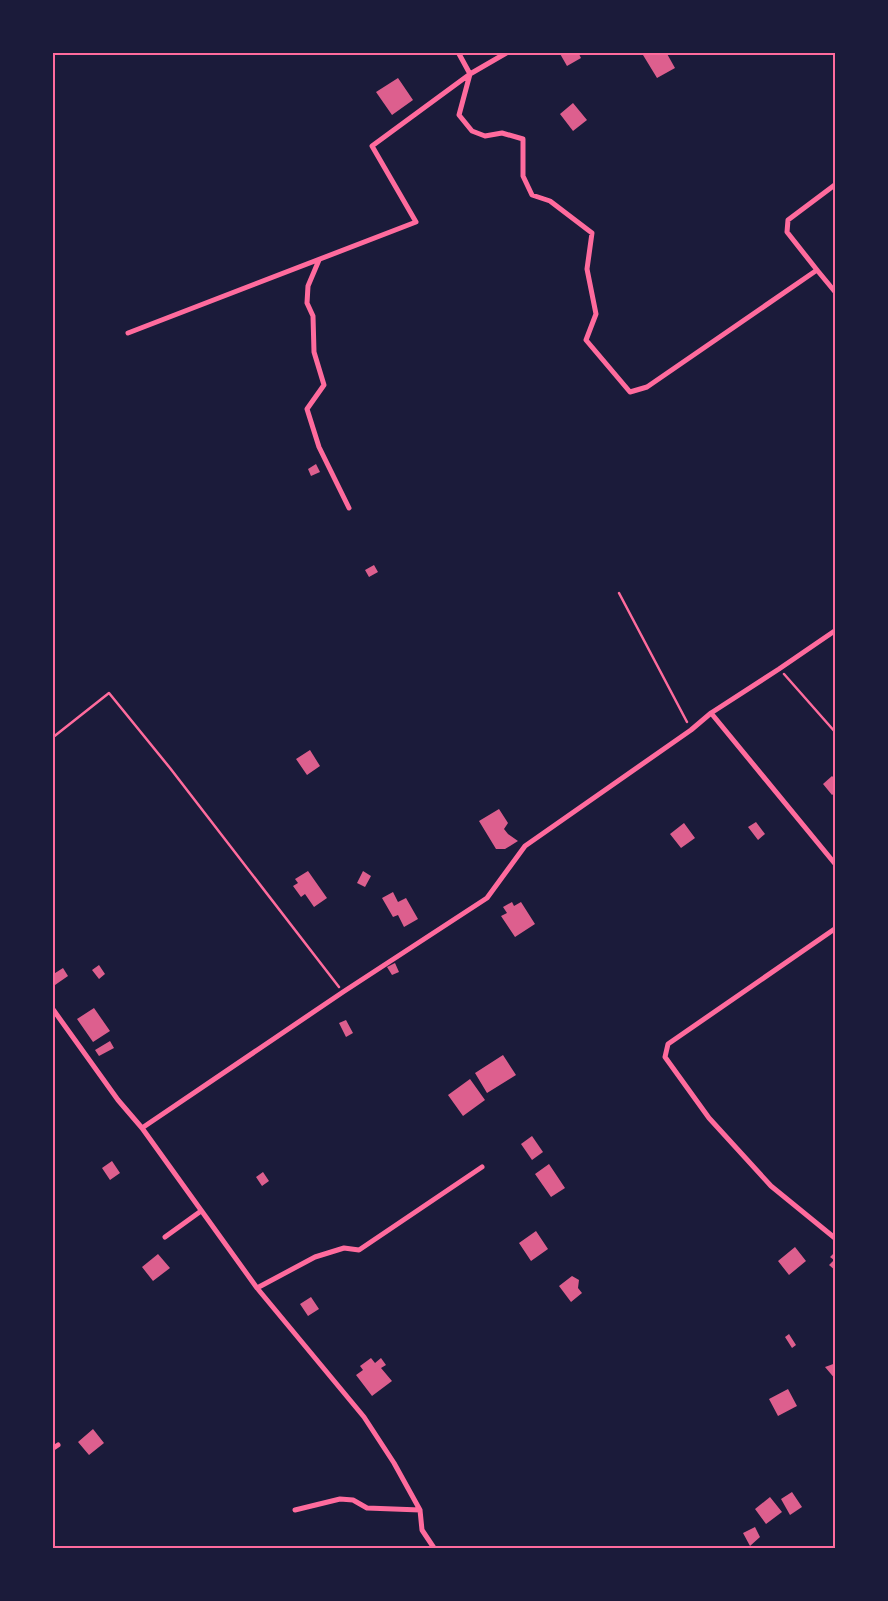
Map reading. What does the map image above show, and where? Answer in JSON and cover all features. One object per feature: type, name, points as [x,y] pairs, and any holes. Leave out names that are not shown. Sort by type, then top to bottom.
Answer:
[{"type":"street","points":[[458,52],[470,74],[459,115],[472,131],[485,136],[502,133],[524,139],[523,176],[532,195],[550,202],[592,233],[587,269],[596,314],[586,340],[630,392],[647,387],[817,270]]},
{"type":"street","points":[[128,333],[416,222],[372,146],[470,74],[508,52]]},
{"type":"street","points":[[836,184],[788,220],[787,232],[836,293]]},
{"type":"street","points":[[318,260],[308,286],[307,303],[313,316],[314,352],[324,385],[307,409],[319,447],[350,508]]},
{"type":"street","points":[[142,1128],[343,992],[487,898],[526,846],[692,730],[711,713],[780,669],[836,630]]},
{"type":"street","points":[[711,713],[836,865]]},
{"type":"street","points":[[836,928],[668,1044],[666,1057],[709,1118],[771,1186],[836,1239]]},
{"type":"street","points":[[52,1008],[118,1100],[142,1128],[257,1288],[364,1417],[394,1463],[420,1510],[422,1530],[434,1548]]},
{"type":"street","points":[[257,1288],[315,1257],[344,1248],[359,1250],[482,1167]]},
{"type":"street","points":[[165,1237],[201,1211]]},
{"type":"street","points":[[52,1449],[58,1445]]},
{"type":"street","points":[[295,1510],[340,1499],[353,1500],[368,1508],[420,1510]]},
{"type":"path","points":[[619,593],[692,730]]},
{"type":"path","points":[[780,669],[836,733]]},
{"type":"path","points":[[52,738],[109,693],[170,768],[343,992]]},
{"type":"building","points":[[559,52],[578,52],[581,58],[567,66]]},
{"type":"building","points":[[647,52],[666,52],[675,68],[657,78],[643,55]]},
{"type":"building","points":[[398,78],[413,100],[392,115],[376,92]]},
{"type":"building","points":[[573,103],[587,120],[573,131],[560,114]]},
{"type":"building","points":[[316,464],[320,472],[311,476],[308,469]]},
{"type":"building","points":[[374,565],[378,572],[369,577],[365,570]]},
{"type":"building","points":[[310,750],[320,766],[307,775],[296,759]]},
{"type":"building","points":[[832,776],[836,780],[836,792],[832,795],[823,784]]},
{"type":"building","points":[[499,809],[508,823],[504,829],[518,841],[505,849],[496,849],[479,821]]},
{"type":"building","points":[[756,822],[765,834],[758,840],[748,827]]},
{"type":"building","points":[[684,823],[695,838],[681,848],[670,834]]},
{"type":"building","points":[[308,871],[327,898],[314,907],[305,894],[301,897],[293,886],[298,883],[295,879]]},
{"type":"building","points":[[363,871],[371,876],[365,887],[357,883]]},
{"type":"building","points":[[393,892],[398,902],[406,898],[418,919],[404,927],[398,915],[393,917],[382,898]]},
{"type":"building","points":[[512,902],[514,906],[521,902],[535,924],[515,937],[501,916],[507,913],[503,907]]},
{"type":"building","points":[[395,963],[399,972],[392,975],[387,967]]},
{"type":"building","points":[[99,965],[105,974],[99,979],[92,970]]},
{"type":"building","points":[[63,968],[68,976],[55,985],[52,981],[52,975]]},
{"type":"building","points":[[94,1008],[110,1031],[93,1042],[77,1019]]},
{"type":"building","points":[[346,1020],[353,1033],[346,1037],[339,1023]]},
{"type":"building","points":[[110,1041],[114,1048],[99,1056],[95,1050]]},
{"type":"building","points":[[503,1055],[516,1075],[487,1093],[475,1073]]},
{"type":"building","points":[[470,1079],[485,1100],[463,1116],[448,1095]]},
{"type":"building","points":[[532,1136],[543,1152],[532,1160],[521,1144]]},
{"type":"building","points":[[112,1161],[120,1173],[110,1180],[102,1168]]},
{"type":"building","points":[[549,1164],[565,1188],[551,1197],[535,1174]]},
{"type":"building","points":[[263,1172],[269,1181],[262,1186],[256,1177]]},
{"type":"building","points":[[536,1231],[548,1249],[531,1261],[519,1243]]},
{"type":"building","points":[[795,1247],[806,1261],[789,1275],[778,1261]]},
{"type":"building","points":[[836,1251],[836,1271],[829,1265],[834,1260],[830,1257]]},
{"type":"building","points":[[158,1254],[170,1268],[153,1281],[142,1267]]},
{"type":"building","points":[[572,1276],[579,1280],[578,1288],[582,1293],[571,1302],[559,1286]]},
{"type":"building","points":[[311,1297],[319,1309],[308,1316],[300,1304]]},
{"type":"building","points":[[789,1334],[796,1345],[792,1348],[785,1337]]},
{"type":"building","points":[[371,1358],[375,1363],[381,1358],[386,1365],[381,1368],[392,1381],[372,1396],[356,1375],[363,1370],[360,1366]]},
{"type":"building","points":[[836,1363],[836,1380],[825,1367]]},
{"type":"building","points":[[788,1389],[797,1406],[778,1416],[769,1399]]},
{"type":"building","points":[[93,1429],[104,1443],[89,1455],[78,1442]]},
{"type":"building","points":[[792,1492],[802,1507],[790,1515],[781,1499]]},
{"type":"building","points":[[770,1497],[782,1512],[766,1524],[755,1509]]},
{"type":"building","points":[[755,1527],[760,1537],[750,1546],[743,1533]]}]
